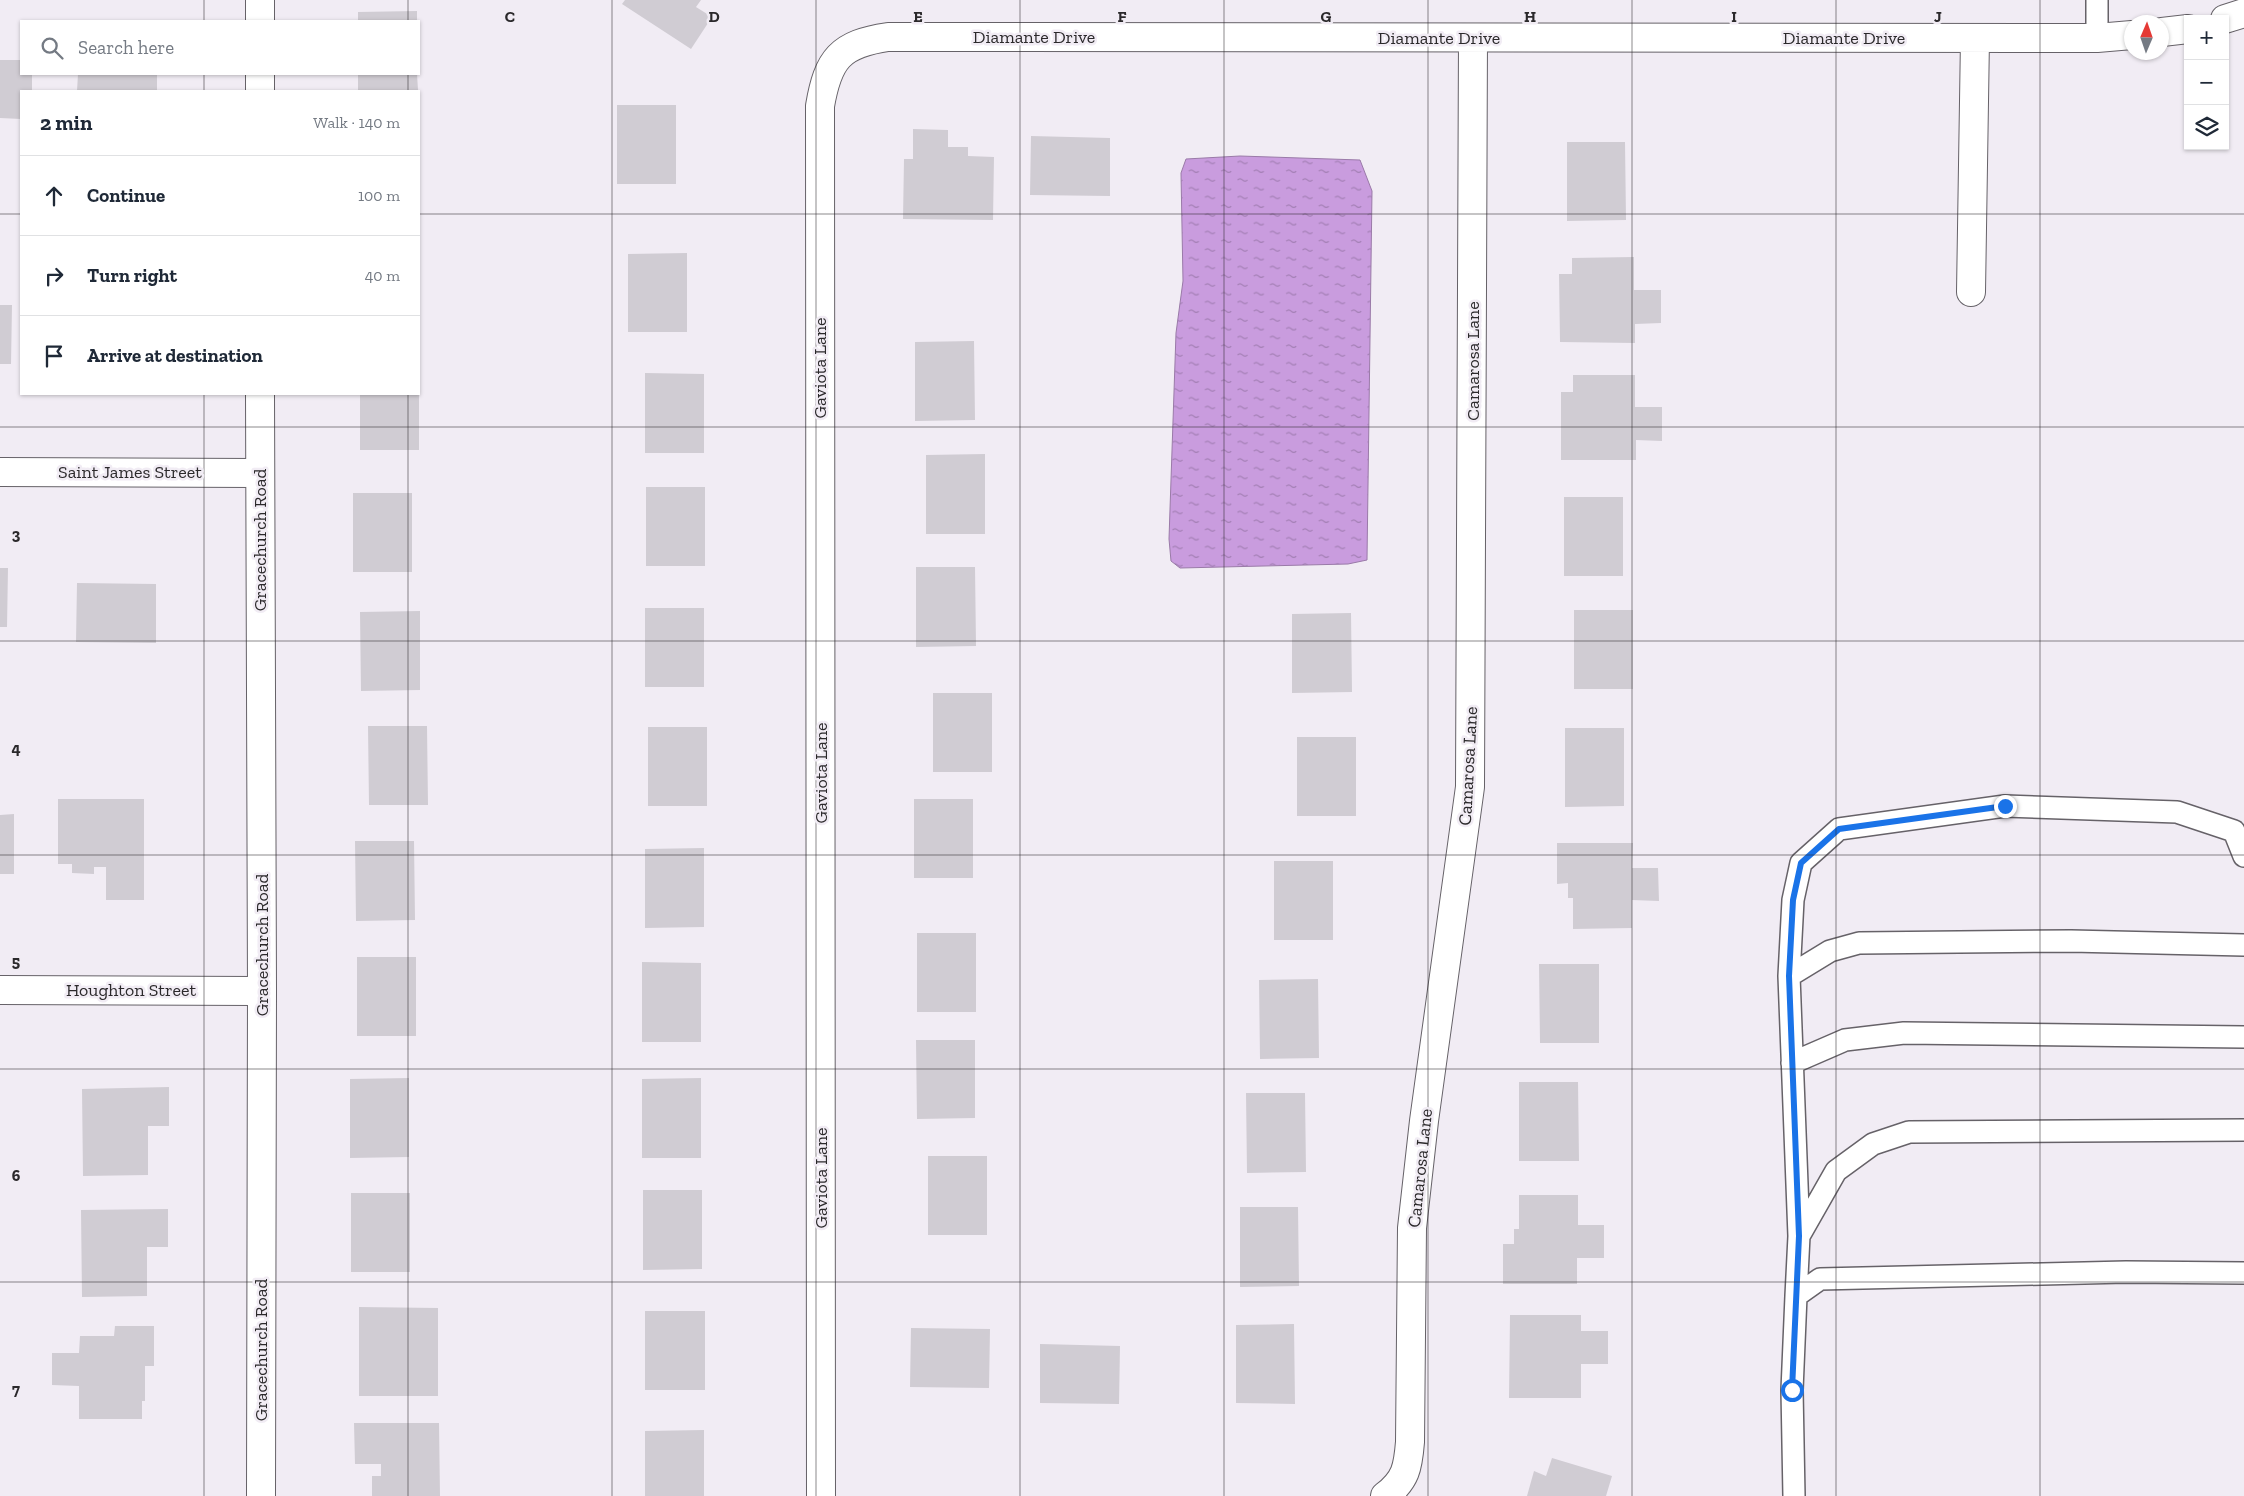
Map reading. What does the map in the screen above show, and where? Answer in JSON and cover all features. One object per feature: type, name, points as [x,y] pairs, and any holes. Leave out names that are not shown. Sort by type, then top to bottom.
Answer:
[{"type":"street","points":[[260,0],[260,20]]},
{"type":"street","points":[[2229,19],[2244,14]]},
{"type":"street","points":[[2169,31],[2184,29]]},
{"type":"street","name":"Diamante Drive","points":[[840,55],[862,41],[888,37],[2097,38],[2124,36]]},
{"type":"street","name":"Camarosa Lane","points":[[1391,1492],[1408,1467],[1410,1442],[1412,1228],[1416,1183],[1470,787],[1473,38]]},
{"type":"street","points":[[1972,292],[1975,38]]},
{"type":"street","name":"Gaviota Lane","points":[[821,1496],[820,106],[825,77],[840,55]]},
{"type":"street","points":[[260,75],[260,90]]},
{"type":"street","name":"Gracechurch Road","points":[[260,395],[261,1496]]},
{"type":"street","name":"Saint James Street","points":[[0,472],[260,472]]},
{"type":"street","name":"Houghton Street","points":[[0,990],[262,991]]},
{"type":"lane","points":[[2097,0],[2097,38]]},
{"type":"lane","points":[[1794,1496],[1792,1390],[1799,1236],[1789,976],[1793,900],[1801,863],[1839,829],[2005,806],[2177,812],[2234,831],[2244,856]]},
{"type":"lane","points":[[1789,976],[1830,951],[1859,943],[2071,941],[2244,945]]},
{"type":"lane","points":[[1792,1063],[1845,1040],[1904,1033],[2244,1037]]},
{"type":"lane","points":[[1799,1236],[1836,1170],[1873,1144],[1909,1132],[2244,1130]]},
{"type":"lane","points":[[1796,1296],[1820,1280],[2096,1273],[2244,1273]]},
{"type":"water","points":[[1240,156],[1360,160],[1372,191],[1367,560],[1348,564],[1180,568],[1171,561],[1169,539],[1176,333],[1183,281],[1181,173],[1186,159]]},
{"type":"building","points":[[625,0],[701,0],[696,7],[712,17],[691,49],[622,4]]},
{"type":"building","points":[[417,11],[417,20],[358,20],[358,12]]},
{"type":"building","points":[[0,60],[20,60],[20,75],[32,75],[32,90],[20,90],[20,119],[0,118]]},
{"type":"building","points":[[78,75],[157,75],[157,90],[77,90]]},
{"type":"building","points":[[358,75],[417,75],[418,90],[358,90]]},
{"type":"building","points":[[617,105],[676,105],[676,184],[617,184]]},
{"type":"building","points":[[913,129],[948,130],[948,147],[968,147],[968,156],[994,157],[993,220],[903,219],[904,159],[913,159]]},
{"type":"building","points":[[1031,136],[1110,138],[1110,196],[1030,195]]},
{"type":"building","points":[[1567,142],[1625,142],[1626,220],[1567,221]]},
{"type":"building","points":[[687,253],[687,332],[628,332],[628,254]]},
{"type":"building","points":[[1634,257],[1634,290],[1661,290],[1661,323],[1635,324],[1635,343],[1560,342],[1559,274],[1572,274],[1572,258]]},
{"type":"building","points":[[0,305],[12,305],[11,364],[0,364]]},
{"type":"building","points":[[974,341],[975,420],[915,421],[915,342]]},
{"type":"building","points":[[645,373],[704,374],[704,453],[645,453]]},
{"type":"building","points":[[1573,375],[1635,375],[1635,407],[1662,407],[1662,441],[1636,440],[1636,460],[1561,460],[1561,392],[1573,392]]},
{"type":"building","points":[[360,395],[419,395],[419,450],[360,450]]},
{"type":"building","points":[[985,454],[985,534],[926,534],[926,455]]},
{"type":"building","points":[[646,487],[705,487],[705,566],[646,566]]},
{"type":"building","points":[[353,493],[412,493],[412,572],[353,572]]},
{"type":"building","points":[[1564,497],[1623,497],[1623,576],[1564,576]]},
{"type":"building","points":[[916,567],[975,567],[976,646],[916,647]]},
{"type":"building","points":[[0,568],[8,568],[7,627],[0,627]]},
{"type":"building","points":[[77,583],[156,584],[156,643],[76,642]]},
{"type":"building","points":[[645,608],[704,608],[704,687],[645,687]]},
{"type":"building","points":[[1574,610],[1633,610],[1633,689],[1574,689]]},
{"type":"building","points":[[420,611],[420,690],[361,691],[360,612]]},
{"type":"building","points":[[1351,613],[1352,692],[1292,693],[1292,614]]},
{"type":"building","points":[[933,693],[992,693],[992,772],[933,772]]},
{"type":"building","points":[[368,726],[427,726],[428,805],[369,805]]},
{"type":"building","points":[[648,727],[707,727],[707,806],[648,806]]},
{"type":"building","points":[[1565,728],[1624,728],[1624,806],[1565,807]]},
{"type":"building","points":[[1297,737],[1356,737],[1356,816],[1297,816]]},
{"type":"building","points":[[58,799],[144,799],[144,900],[106,900],[106,867],[94,867],[94,874],[72,873],[72,864],[58,864]]},
{"type":"building","points":[[914,799],[973,799],[973,878],[914,878]]},
{"type":"building","points":[[14,814],[14,874],[0,874],[0,815]]},
{"type":"building","points":[[355,841],[414,841],[415,920],[356,921]]},
{"type":"building","points":[[1557,843],[1633,843],[1632,868],[1658,868],[1659,901],[1632,900],[1632,928],[1573,929],[1573,898],[1568,898],[1568,883],[1557,884]]},
{"type":"building","points":[[704,848],[704,927],[645,928],[645,849]]},
{"type":"building","points":[[1274,861],[1333,861],[1333,940],[1274,940]]},
{"type":"building","points":[[917,933],[976,933],[976,1012],[917,1012]]},
{"type":"building","points":[[357,957],[416,957],[416,1036],[357,1036]]},
{"type":"building","points":[[642,962],[701,963],[701,1042],[642,1042]]},
{"type":"building","points":[[1539,964],[1599,964],[1599,1043],[1540,1043]]},
{"type":"building","points":[[1318,979],[1319,1058],[1260,1059],[1259,980]]},
{"type":"building","points":[[916,1040],[975,1040],[975,1118],[917,1119]]},
{"type":"building","points":[[409,1078],[409,1157],[350,1158],[350,1079]]},
{"type":"building","points":[[701,1078],[701,1158],[642,1158],[642,1079]]},
{"type":"building","points":[[1519,1082],[1578,1082],[1579,1161],[1519,1161]]},
{"type":"building","points":[[169,1087],[169,1126],[148,1126],[148,1175],[83,1176],[82,1089]]},
{"type":"building","points":[[1246,1093],[1305,1093],[1306,1172],[1247,1173]]},
{"type":"building","points":[[928,1156],[987,1156],[987,1235],[928,1235]]},
{"type":"building","points":[[643,1190],[702,1190],[702,1269],[643,1270]]},
{"type":"building","points":[[351,1193],[410,1193],[410,1272],[351,1272]]},
{"type":"building","points":[[1519,1195],[1578,1195],[1578,1225],[1604,1225],[1604,1258],[1577,1258],[1577,1284],[1503,1284],[1503,1244],[1514,1244],[1514,1229],[1519,1229]]},
{"type":"building","points":[[1240,1207],[1298,1207],[1299,1286],[1240,1287]]},
{"type":"building","points":[[168,1209],[168,1247],[147,1247],[147,1296],[82,1297],[81,1210]]},
{"type":"building","points":[[359,1307],[438,1308],[438,1396],[359,1396]]},
{"type":"building","points":[[645,1311],[705,1311],[705,1390],[645,1390]]},
{"type":"building","points":[[1510,1315],[1581,1315],[1581,1331],[1608,1331],[1608,1364],[1581,1364],[1581,1398],[1509,1398]]},
{"type":"building","points":[[1294,1324],[1295,1404],[1236,1403],[1236,1325]]},
{"type":"building","points":[[115,1326],[154,1326],[154,1366],[145,1366],[145,1401],[142,1401],[142,1419],[79,1419],[79,1386],[52,1385],[52,1353],[79,1353],[80,1336],[114,1336]]},
{"type":"building","points":[[911,1328],[990,1329],[989,1388],[910,1387]]},
{"type":"building","points":[[1040,1344],[1120,1346],[1119,1404],[1040,1403]]},
{"type":"building","points":[[354,1423],[439,1423],[440,1496],[372,1496],[372,1476],[381,1476],[381,1464],[355,1464]]},
{"type":"building","points":[[704,1430],[704,1496],[645,1496],[645,1431]]},
{"type":"building","points":[[1552,1458],[1612,1476],[1606,1496],[1527,1496],[1534,1471],[1546,1476]]},
{"type":"route","points":[[1792,1390],[1799,1236],[1789,976],[1793,900],[1801,863],[1839,829],[2005,806]]}]
